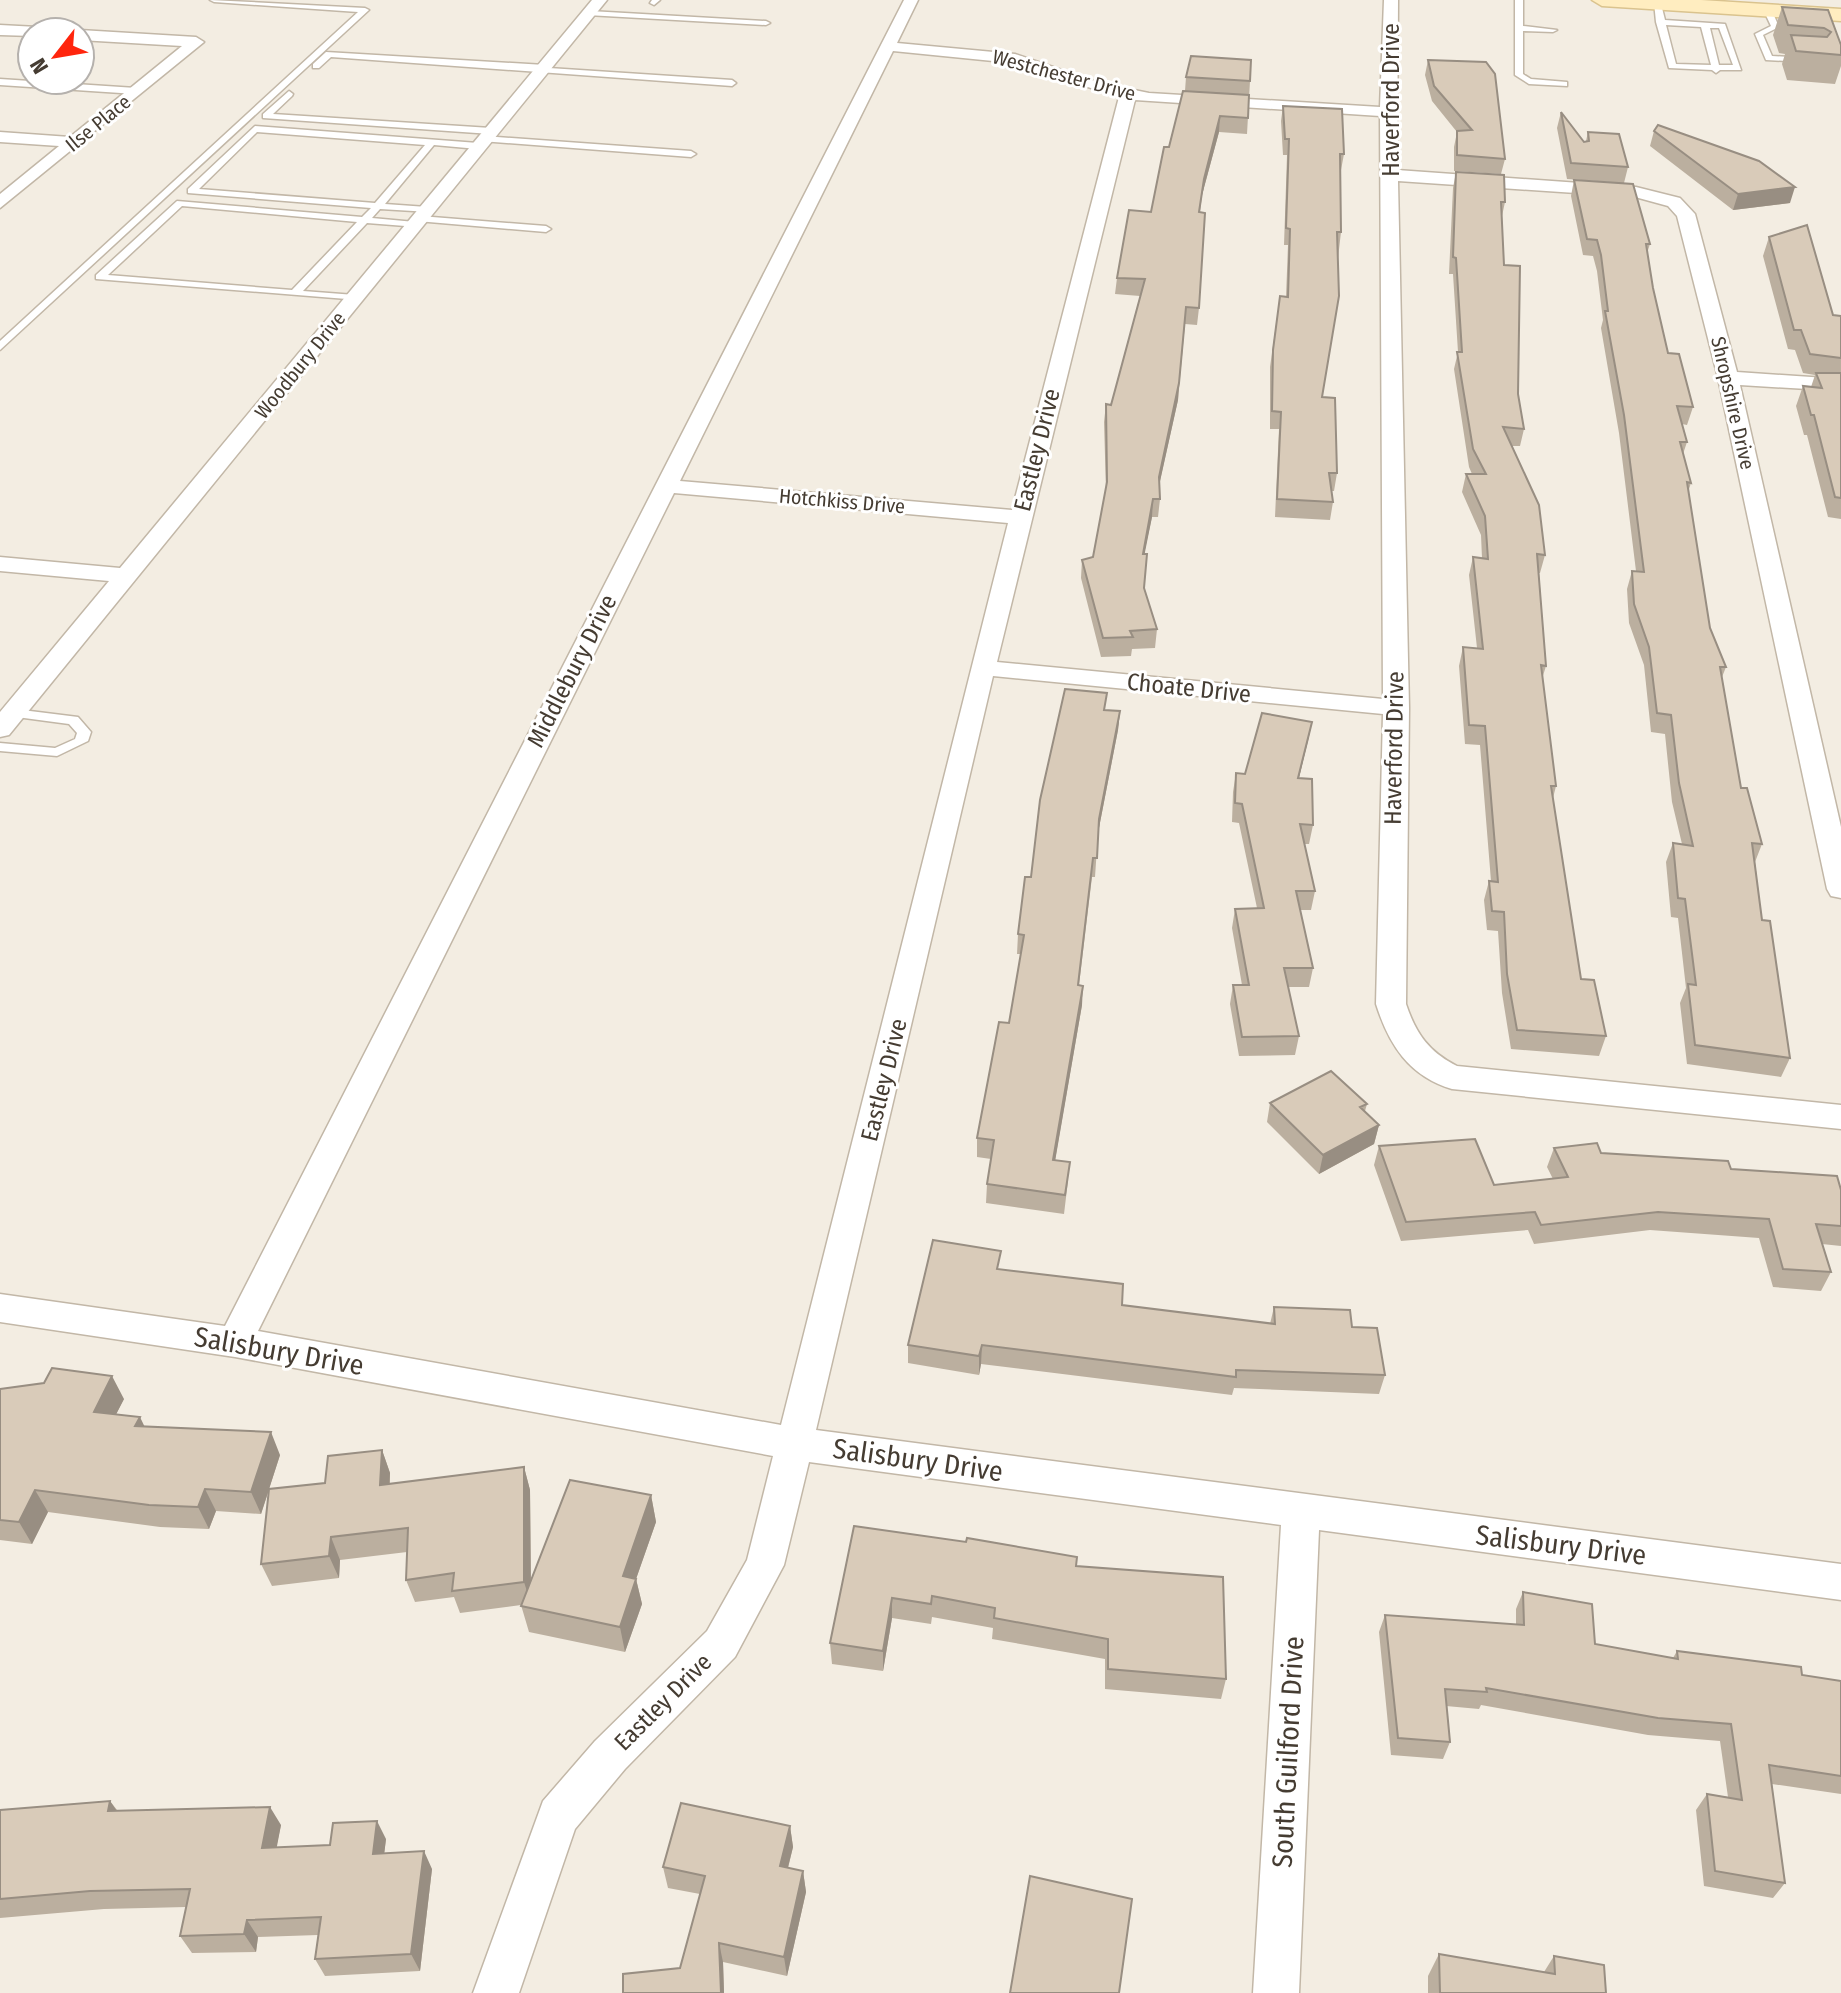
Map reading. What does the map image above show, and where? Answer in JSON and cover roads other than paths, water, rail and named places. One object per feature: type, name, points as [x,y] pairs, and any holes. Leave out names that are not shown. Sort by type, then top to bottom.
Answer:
[{"type":"main road","points":[[1602,0],[1659,13],[1768,11],[1841,15]]},
{"type":"main road","points":[[1734,0],[1841,6]]},
{"type":"street","name":"Middlebury Drive","points":[[235,1342],[885,46],[911,0]]},
{"type":"street","name":"Haverford Drive","points":[[1391,0],[1388,112],[1396,708],[1391,1004],[1402,1040],[1431,1067],[1452,1077],[1841,1117]]},
{"type":"street","name":"Woodbury Drive","points":[[0,729],[595,6]]},
{"type":"street","name":"Ilse Place","points":[[1,201],[196,42],[96,36]]},
{"type":"street","name":"Westchester Drive","points":[[885,46],[1015,59],[1096,87],[1128,94],[1388,112]]},
{"type":"street","name":"Eastley Drive","points":[[496,1993],[558,1816],[610,1755],[672,1697],[721,1644],[765,1565],[797,1444],[1020,517],[1128,94]]},
{"type":"street","points":[[0,137],[74,142]]},
{"type":"street","name":"Shropshire Drive","points":[[1390,175],[1636,192],[1674,202],[1686,214],[1728,378],[1841,889]]},
{"type":"street","points":[[1728,378],[1841,385]]},
{"type":"street","name":"Hotchkiss Drive","points":[[665,486],[1020,517]]},
{"type":"street","points":[[0,564],[127,576]]},
{"type":"street","name":"Choate Drive","points":[[983,668],[1396,708]]},
{"type":"street","name":"Salisbury Drive","points":[[0,1308],[235,1342],[797,1444],[1841,1582]]},
{"type":"street","name":"South Guilford Drive","points":[[1276,1993],[1301,1512]]},
{"type":"lane","points":[[0,347],[365,10],[214,0]]},
{"type":"lane","points":[[1519,0],[1519,75],[1529,81],[1564,84]]},
{"type":"lane","points":[[595,6],[766,23]]},
{"type":"lane","points":[[1768,11],[1775,27],[1759,34],[1769,58],[1815,61]]},
{"type":"lane","points":[[1659,13],[1705,25],[1722,26],[1738,68],[1716,70],[1672,66],[1659,13]]},
{"type":"lane","points":[[1705,25],[1716,70]]},
{"type":"lane","points":[[1517,28],[1553,30]]},
{"type":"lane","points":[[691,154],[484,139],[266,116],[329,54],[732,83]]},
{"type":"lane","points":[[0,82],[136,91]]},
{"type":"lane","points":[[421,218],[378,206],[191,191],[255,129],[432,142],[484,139]]},
{"type":"lane","points":[[295,293],[378,206],[432,142]]},
{"type":"lane","points":[[355,298],[100,277],[180,203],[366,219],[421,218],[546,229]]},
{"type":"lane","points":[[0,747],[57,752],[81,741],[84,732],[73,720],[14,713]]}]
